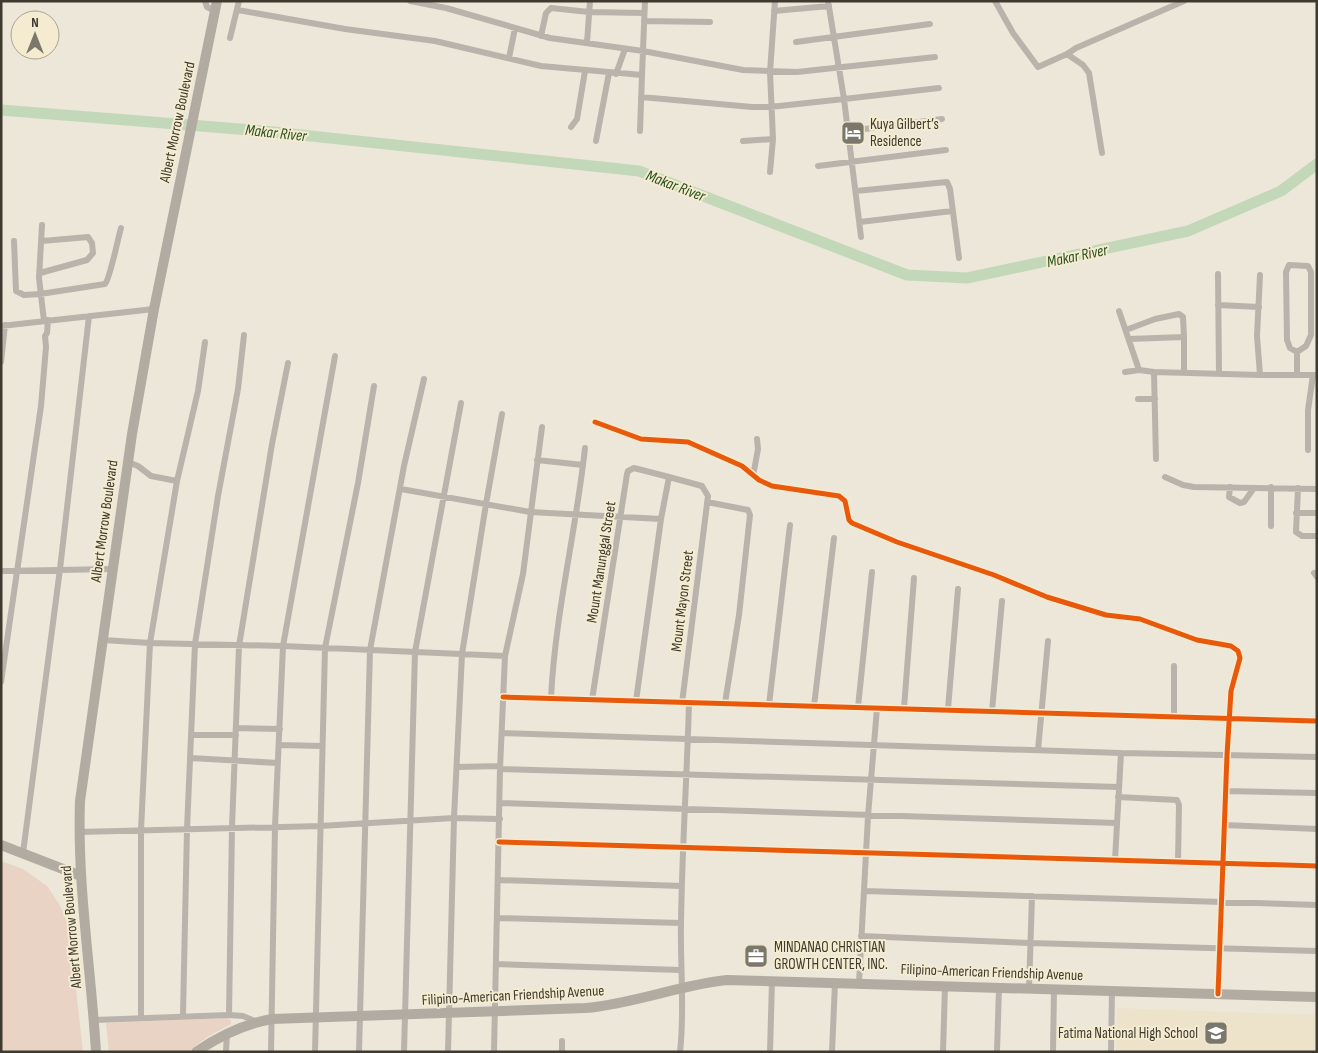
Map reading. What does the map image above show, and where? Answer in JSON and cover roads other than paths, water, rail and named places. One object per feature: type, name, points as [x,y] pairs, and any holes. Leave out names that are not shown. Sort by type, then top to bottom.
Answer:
[{"type":"main road","name":"Albert Morrow Boulevard","points":[[96,1052],[80,876],[80,801],[128,462],[154,308],[216,6]]},
{"type":"main road","points":[[1,845],[80,876]]},
{"type":"main road","name":"Filipino-American Friendship Avenue","points":[[196,1052],[227,1033],[257,1022],[272,1019],[600,1007],[704,983],[728,980],[1317,997]]},
{"type":"street","points":[[205,1],[207,7],[216,6]]},
{"type":"street","points":[[230,38],[239,1]]},
{"type":"street","points":[[410,1],[446,5],[541,36],[643,51],[720,66],[770,72],[797,72],[935,57]]},
{"type":"street","points":[[587,43],[590,1]]},
{"type":"street","points":[[640,131],[645,1]]},
{"type":"street","points":[[770,172],[772,139],[770,72],[774,1]]},
{"type":"street","points":[[995,1],[1013,33],[1038,67],[1076,48],[1184,1]]},
{"type":"street","points":[[774,11],[829,4],[849,131],[862,237]]},
{"type":"street","points":[[541,36],[548,10],[554,8],[589,12],[644,14]]},
{"type":"street","points":[[238,10],[345,29],[435,41],[541,66],[612,74],[642,75]]},
{"type":"street","points":[[644,22],[710,22]]},
{"type":"street","points":[[796,42],[930,24]]},
{"type":"street","points":[[509,58],[515,28]]},
{"type":"street","points":[[596,141],[612,74],[625,49]]},
{"type":"street","points":[[1067,54],[1083,65],[1089,73],[1102,153]]},
{"type":"street","points":[[570,127],[577,119],[585,71]]},
{"type":"street","points":[[641,97],[770,107],[939,88]]},
{"type":"street","points":[[849,131],[942,119]]},
{"type":"street","points":[[743,141],[772,139]]},
{"type":"street","points":[[818,166],[852,160],[946,150]]},
{"type":"street","points":[[856,191],[945,181],[950,189],[959,258]]},
{"type":"street","points":[[860,222],[952,211]]},
{"type":"street","points":[[1,682],[40,406],[46,347],[46,321],[40,294],[42,225]]},
{"type":"street","points":[[14,241],[16,291],[24,296],[105,284],[109,280],[121,228]]},
{"type":"street","points":[[40,273],[82,262],[91,257],[93,253],[92,243],[88,237],[42,241]]},
{"type":"street","points":[[1289,265],[1305,265],[1308,266],[1310,272],[1311,334],[1306,346],[1297,352],[1290,348],[1287,340],[1286,269],[1289,265]]},
{"type":"street","points":[[1218,274],[1219,374]]},
{"type":"street","points":[[1260,275],[1257,336],[1260,376]]},
{"type":"street","points":[[1218,305],[1259,307]]},
{"type":"street","points":[[1,362],[3,325],[154,308]]},
{"type":"street","points":[[1119,311],[1139,370]]},
{"type":"street","points":[[1126,330],[1155,319],[1179,314],[1183,318],[1184,373]]},
{"type":"street","points":[[22,853],[60,569],[89,316]]},
{"type":"street","points":[[183,1015],[187,829],[195,644],[218,496],[238,389],[244,335]]},
{"type":"street","points":[[1129,339],[1184,337]]},
{"type":"street","points":[[141,1018],[142,830],[150,644],[177,481],[198,391],[205,342]]},
{"type":"street","points":[[1296,374],[1297,352]]},
{"type":"street","points":[[271,1052],[275,827],[283,646],[336,356]]},
{"type":"street","points":[[229,1014],[232,827],[239,646],[272,444],[288,363]]},
{"type":"street","points":[[1125,372],[1139,370],[1260,376],[1315,375],[1308,410],[1308,450]]},
{"type":"street","points":[[1154,372],[1156,459]]},
{"type":"street","points":[[360,1052],[370,650],[404,466],[424,379]]},
{"type":"street","points":[[315,1052],[325,648],[358,483],[374,386]]},
{"type":"street","points":[[1138,398],[1155,399]]},
{"type":"street","points":[[404,1052],[415,652],[461,403]]},
{"type":"street","points":[[448,1052],[454,818],[462,654],[502,414]]},
{"type":"street","points":[[595,422],[641,439],[688,442],[742,466],[753,476],[772,486],[839,496],[845,500],[849,520],[856,525],[897,542],[994,575],[1041,595],[1106,615],[1140,619],[1202,642],[1231,646],[1238,651],[1240,658],[1231,691],[1227,755],[1218,994]]},
{"type":"street","points":[[494,1052],[500,767],[505,656],[520,590],[542,427]]},
{"type":"street","points":[[753,476],[758,449],[757,439]]},
{"type":"street","points":[[551,698],[555,644],[576,515],[584,448]]},
{"type":"street","points":[[537,460],[583,465]]},
{"type":"street","points":[[128,462],[138,466],[151,476],[177,481]]},
{"type":"street","name":"Mount Manunggal Street","points":[[592,700],[628,471],[634,468],[669,477]]},
{"type":"street","points":[[636,701],[669,477],[702,486],[707,492],[707,502],[748,510],[750,515],[739,615],[726,703]]},
{"type":"street","points":[[1165,478],[1194,487],[1317,489]]},
{"type":"street","points":[[1230,487],[1229,497],[1240,504],[1244,502],[1254,488]]},
{"type":"street","points":[[1271,526],[1272,487]]},
{"type":"street","points":[[1298,488],[1295,529],[1297,534],[1302,536],[1317,536]]},
{"type":"street","points":[[401,489],[530,512],[662,519]]},
{"type":"street","name":"Mount Mayon Street","points":[[680,1052],[682,1030],[681,923],[688,739],[686,703],[707,502]]},
{"type":"street","points":[[1296,513],[1317,513]]},
{"type":"street","points":[[769,705],[790,525]]},
{"type":"street","points":[[814,706],[834,538]]},
{"type":"street","points":[[1,571],[113,569]]},
{"type":"street","points":[[858,707],[872,572]]},
{"type":"street","points":[[904,708],[914,578]]},
{"type":"street","points":[[948,710],[958,589]]},
{"type":"street","points":[[992,711],[1002,601]]},
{"type":"street","points":[[103,640],[150,644],[283,646],[505,656]]},
{"type":"street","points":[[1038,750],[1048,641]]},
{"type":"street","points":[[1174,666],[1174,717]]},
{"type":"street","points":[[504,697],[1316,721]]},
{"type":"street","points":[[859,984],[868,816],[877,708]]},
{"type":"street","points":[[191,735],[280,729]]},
{"type":"street","points":[[502,733],[1121,753],[1317,757]]},
{"type":"street","points":[[279,745],[322,746]]},
{"type":"street","points":[[1116,860],[1121,753]]},
{"type":"street","points":[[191,758],[278,763]]},
{"type":"street","points":[[457,767],[1119,787]]},
{"type":"street","points":[[1226,791],[1317,794]]},
{"type":"street","points":[[1118,797],[1177,800],[1179,805],[1178,862]]},
{"type":"street","points":[[500,803],[1117,823]]},
{"type":"street","points":[[79,832],[320,826],[454,818],[500,819]]},
{"type":"street","points":[[1224,825],[1317,829]]},
{"type":"street","points":[[499,842],[1317,866]]},
{"type":"street","points":[[498,880],[682,886]]},
{"type":"street","points":[[864,891],[1317,905]]},
{"type":"street","points":[[1029,989],[1032,896]]},
{"type":"street","points":[[498,918],[681,923]]},
{"type":"street","points":[[861,936],[1317,951]]},
{"type":"street","points":[[496,964],[680,970]]},
{"type":"street","points":[[770,1052],[772,981]]},
{"type":"street","points":[[832,1052],[835,983]]},
{"type":"street","points":[[943,1052],[945,986]]},
{"type":"street","points":[[998,1052],[999,988]]},
{"type":"street","points":[[1053,1052],[1054,989]]},
{"type":"street","points":[[1110,1052],[1112,990]]},
{"type":"street","points":[[94,1020],[229,1014],[243,1016],[257,1022]]},
{"type":"street","points":[[226,1052],[227,1033]]},
{"type":"street","points":[[562,1041],[562,1052]]},
{"type":"waterway","name":"Makar River","points":[[1,110],[264,131],[639,171],[907,275],[967,278],[1188,231],[1281,191],[1317,164]]},
{"type":"place","name":"Kuya Gilbert’s Residence","points":[[853,133]]},
{"type":"place","name":"MINDANAO CHRISTIAN GROWTH CENTER, INC.","points":[[756,956]]},
{"type":"place","name":"Fatima National High School","points":[[1216,1033]]}]
